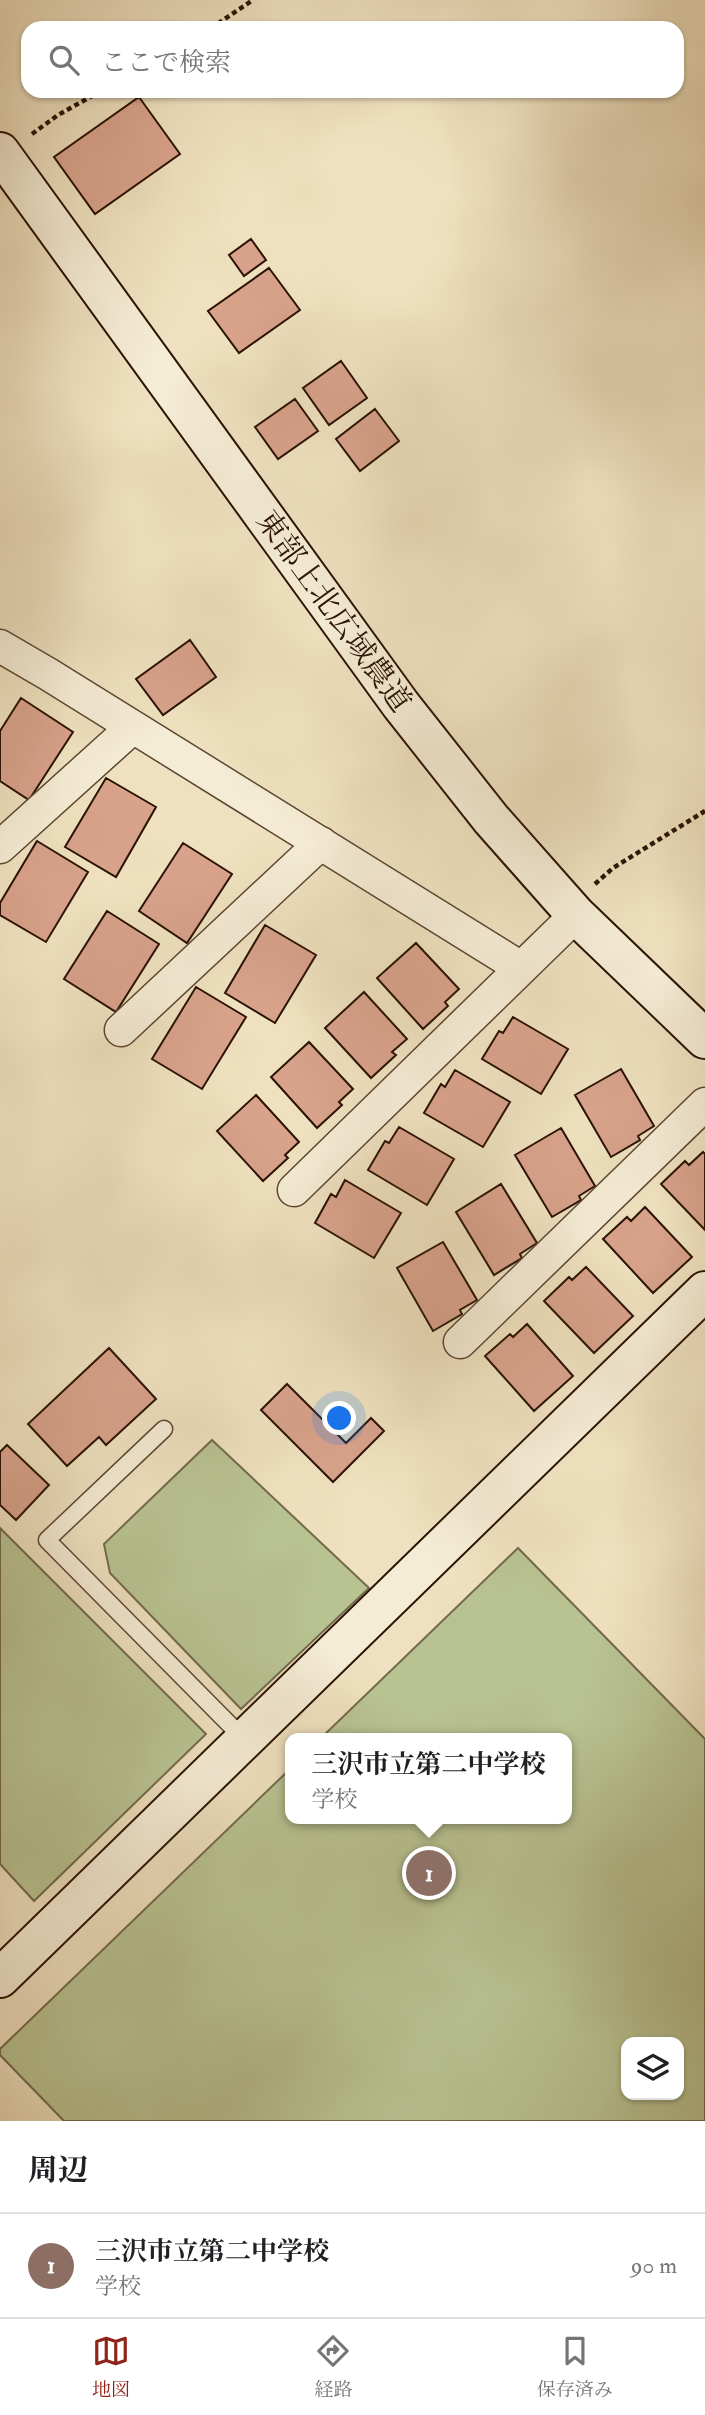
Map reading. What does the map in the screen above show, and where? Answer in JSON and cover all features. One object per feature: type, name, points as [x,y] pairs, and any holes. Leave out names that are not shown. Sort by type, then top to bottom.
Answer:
[{"type":"street","name":"東部上北広域農道","points":[[1,153],[401,705],[491,820],[572,911],[705,1039]]},
{"type":"street","points":[[0,646],[521,968]]},
{"type":"street","points":[[0,847],[133,727]]},
{"type":"street","points":[[121,1030],[321,843]]},
{"type":"street","points":[[294,1190],[521,968],[572,911]]},
{"type":"street","points":[[460,1342],[705,1104]]},
{"type":"street","points":[[0,1978],[705,1291]]},
{"type":"lane","points":[[164,1429],[47,1540],[245,1740]]},
{"type":"path","points":[[222,21],[253,0]]},
{"type":"path","points":[[1,153],[88,98]]},
{"type":"path","points":[[572,911],[613,868],[705,811]]},
{"type":"green space","points":[[212,1440],[369,1588],[241,1709],[110,1573],[104,1544]]},
{"type":"green space","points":[[0,1528],[206,1734],[34,1901],[0,1864]]},
{"type":"green space","points":[[518,1548],[705,1739],[705,2121],[64,2121],[0,2055],[0,2049],[285,1774],[285,1824],[572,1824],[572,1733],[326,1733]]},
{"type":"building","points":[[138,98],[180,154],[95,214],[54,157]]},
{"type":"building","points":[[251,239],[266,260],[244,276],[229,255]]},
{"type":"building","points":[[269,268],[300,310],[239,353],[208,311]]},
{"type":"building","points":[[341,361],[367,398],[329,425],[303,388]]},
{"type":"building","points":[[295,399],[318,431],[278,459],[255,427]]},
{"type":"building","points":[[375,409],[399,441],[360,471],[336,439]]},
{"type":"building","points":[[190,640],[216,677],[163,715],[136,679]]},
{"type":"building","points":[[21,698],[73,732],[29,800],[0,781],[0,731]]},
{"type":"building","points":[[106,778],[156,807],[116,877],[65,847]]},
{"type":"building","points":[[37,841],[88,872],[46,942],[0,915],[0,903]]},
{"type":"building","points":[[183,843],[232,874],[187,943],[139,911]]},
{"type":"building","points":[[107,911],[159,944],[116,1012],[64,979]]},
{"type":"building","points":[[265,925],[316,955],[275,1023],[225,993]]},
{"type":"building","points":[[416,943],[459,989],[445,1002],[448,1006],[423,1029],[377,978]]},
{"type":"building","points":[[196,987],[246,1017],[202,1089],[152,1059]]},
{"type":"building","points":[[364,992],[407,1039],[392,1052],[396,1055],[371,1078],[325,1028]]},
{"type":"building","points":[[513,1017],[568,1049],[541,1094],[482,1059],[499,1031],[503,1033]]},
{"type":"building","points":[[309,1042],[353,1089],[339,1102],[342,1105],[317,1128],[271,1077]]},
{"type":"building","points":[[621,1069],[654,1126],[638,1136],[640,1140],[611,1157],[575,1095]]},
{"type":"building","points":[[455,1070],[510,1102],[483,1147],[424,1113],[441,1084],[445,1087]]},
{"type":"building","points":[[256,1095],[299,1142],[285,1155],[288,1158],[263,1181],[217,1131]]},
{"type":"building","points":[[399,1127],[454,1159],[427,1205],[368,1170],[385,1141],[389,1143]]},
{"type":"building","points":[[561,1128],[595,1186],[579,1196],[581,1200],[552,1217],[515,1155]]},
{"type":"building","points":[[703,1152],[705,1230],[661,1184],[685,1161],[689,1165]]},
{"type":"building","points":[[345,1180],[401,1213],[374,1258],[315,1223],[331,1194],[336,1197]]},
{"type":"building","points":[[501,1184],[537,1243],[520,1254],[522,1258],[494,1275],[456,1212]]},
{"type":"building","points":[[645,1207],[692,1257],[653,1293],[603,1239],[627,1217],[631,1221]]},
{"type":"building","points":[[443,1242],[477,1300],[460,1310],[462,1314],[433,1331],[397,1268]]},
{"type":"building","points":[[586,1267],[633,1316],[594,1353],[544,1301],[569,1277],[572,1280]]},
{"type":"building","points":[[527,1324],[573,1376],[534,1411],[485,1356],[510,1334],[513,1337]]},
{"type":"building","points":[[109,1348],[156,1399],[106,1445],[99,1437],[67,1466],[28,1424]]},
{"type":"building","points":[[287,1384],[346,1443],[371,1418],[384,1431],[333,1482],[261,1410]]},
{"type":"building","points":[[7,1445],[49,1485],[16,1520],[0,1505],[0,1452]]},
{"type":"place","name":"三沢市立第二中学校","points":[[429,1873]]}]
